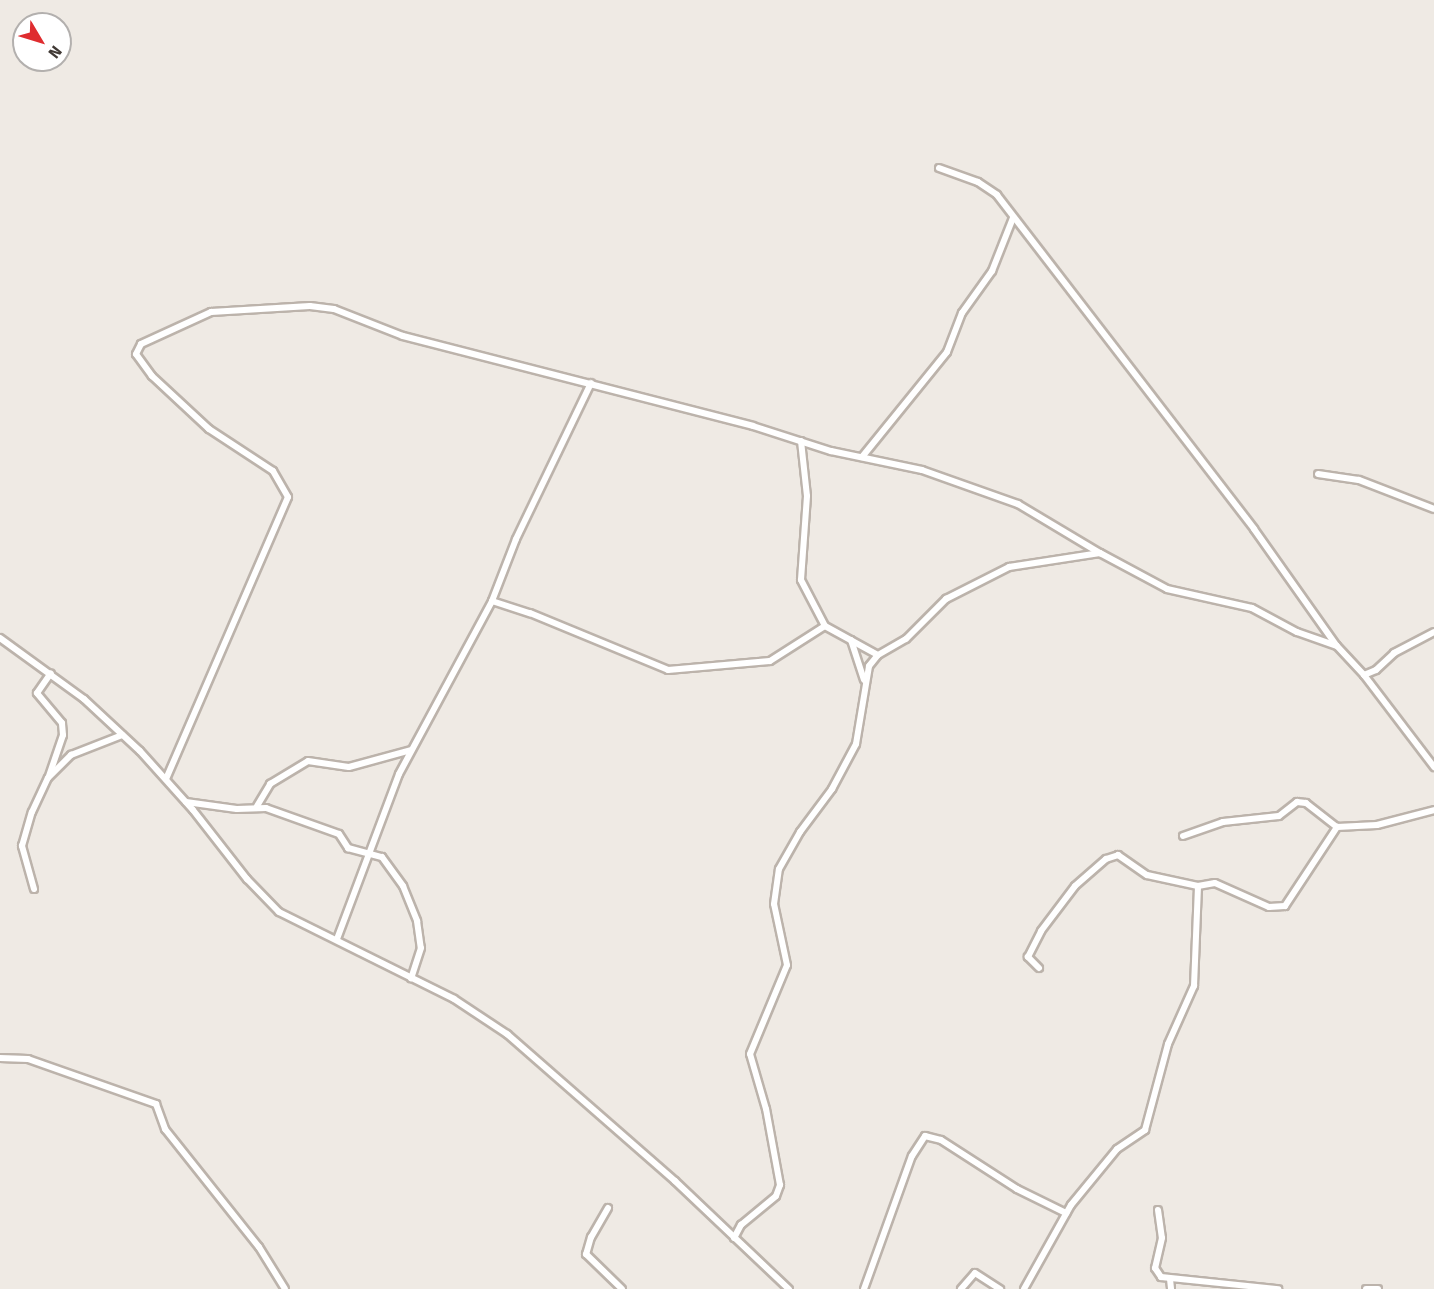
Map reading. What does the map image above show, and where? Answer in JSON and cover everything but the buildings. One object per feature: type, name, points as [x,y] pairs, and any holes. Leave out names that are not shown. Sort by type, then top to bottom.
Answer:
[{"type":"street","points":[[939,168],[988,188],[1013,218],[1254,529],[1337,646],[1364,675],[1434,767]]},
{"type":"street","points":[[862,457],[947,352],[962,313],[992,271],[1013,218]]},
{"type":"street","points":[[166,779],[288,497],[273,471],[209,429],[152,376],[136,354],[141,344],[211,312],[324,306],[403,336],[591,383],[862,457],[922,470],[964,488],[999,496],[1167,589],[1252,608],[1297,632],[1337,646]]},
{"type":"street","points":[[337,939],[411,750],[492,601],[516,539],[591,383]]},
{"type":"street","points":[[801,441],[807,496],[801,580],[825,626],[878,655]]},
{"type":"street","points":[[1318,474],[1359,480],[1434,509]]},
{"type":"street","points":[[734,1238],[741,1225],[776,1196],[780,1185],[766,1109],[750,1054],[786,965],[774,904],[775,883],[790,848],[832,789],[856,744],[864,680],[878,655],[906,639],[929,611],[976,581],[1023,563],[1100,553]]},
{"type":"street","points":[[492,601],[668,670],[770,661],[825,626]]},
{"type":"street","points":[[1364,675],[1376,670],[1394,653],[1434,632]]},
{"type":"street","points":[[0,638],[51,673],[122,735],[186,801],[247,879],[279,912],[454,999],[507,1034],[789,1289]]},
{"type":"street","points":[[851,640],[864,680]]},
{"type":"street","points":[[34,889],[22,846],[32,812],[48,778],[63,735],[62,723],[37,693],[51,673]]},
{"type":"street","points":[[48,778],[71,755],[122,735]]},
{"type":"street","points":[[257,806],[270,784],[308,761],[349,767],[411,750]]},
{"type":"street","points":[[186,801],[237,809],[257,806],[302,819],[339,834],[348,848],[371,854],[391,866],[414,911],[422,948],[411,978]]},
{"type":"street","points":[[1183,836],[1223,822],[1279,816],[1298,802],[1306,803],[1338,827],[1377,825],[1434,810]]},
{"type":"street","points":[[1039,968],[1028,957],[1041,931],[1075,886],[1106,859],[1118,855],[1147,875],[1198,886],[1215,884],[1269,907],[1285,906],[1338,827]]},
{"type":"street","points":[[1024,1289],[1066,1213],[1103,1164],[1122,1145],[1142,1134],[1147,1125],[1168,1044],[1194,986],[1198,886]]},
{"type":"street","points":[[0,1058],[28,1059],[156,1104],[170,1136],[259,1247],[285,1289]]},
{"type":"street","points":[[864,1289],[912,1156],[925,1136],[940,1140],[1017,1189],[1066,1213]]},
{"type":"street","points":[[608,1208],[586,1254],[622,1289]]},
{"type":"street","points":[[1158,1210],[1162,1238],[1156,1273],[1170,1279],[1232,1282],[1278,1289]]},
{"type":"street","points":[[961,1289],[975,1273],[1000,1289]]},
{"type":"street","points":[[1170,1279],[1172,1289]]},
{"type":"street","points":[[1366,1289],[1378,1289]]}]
